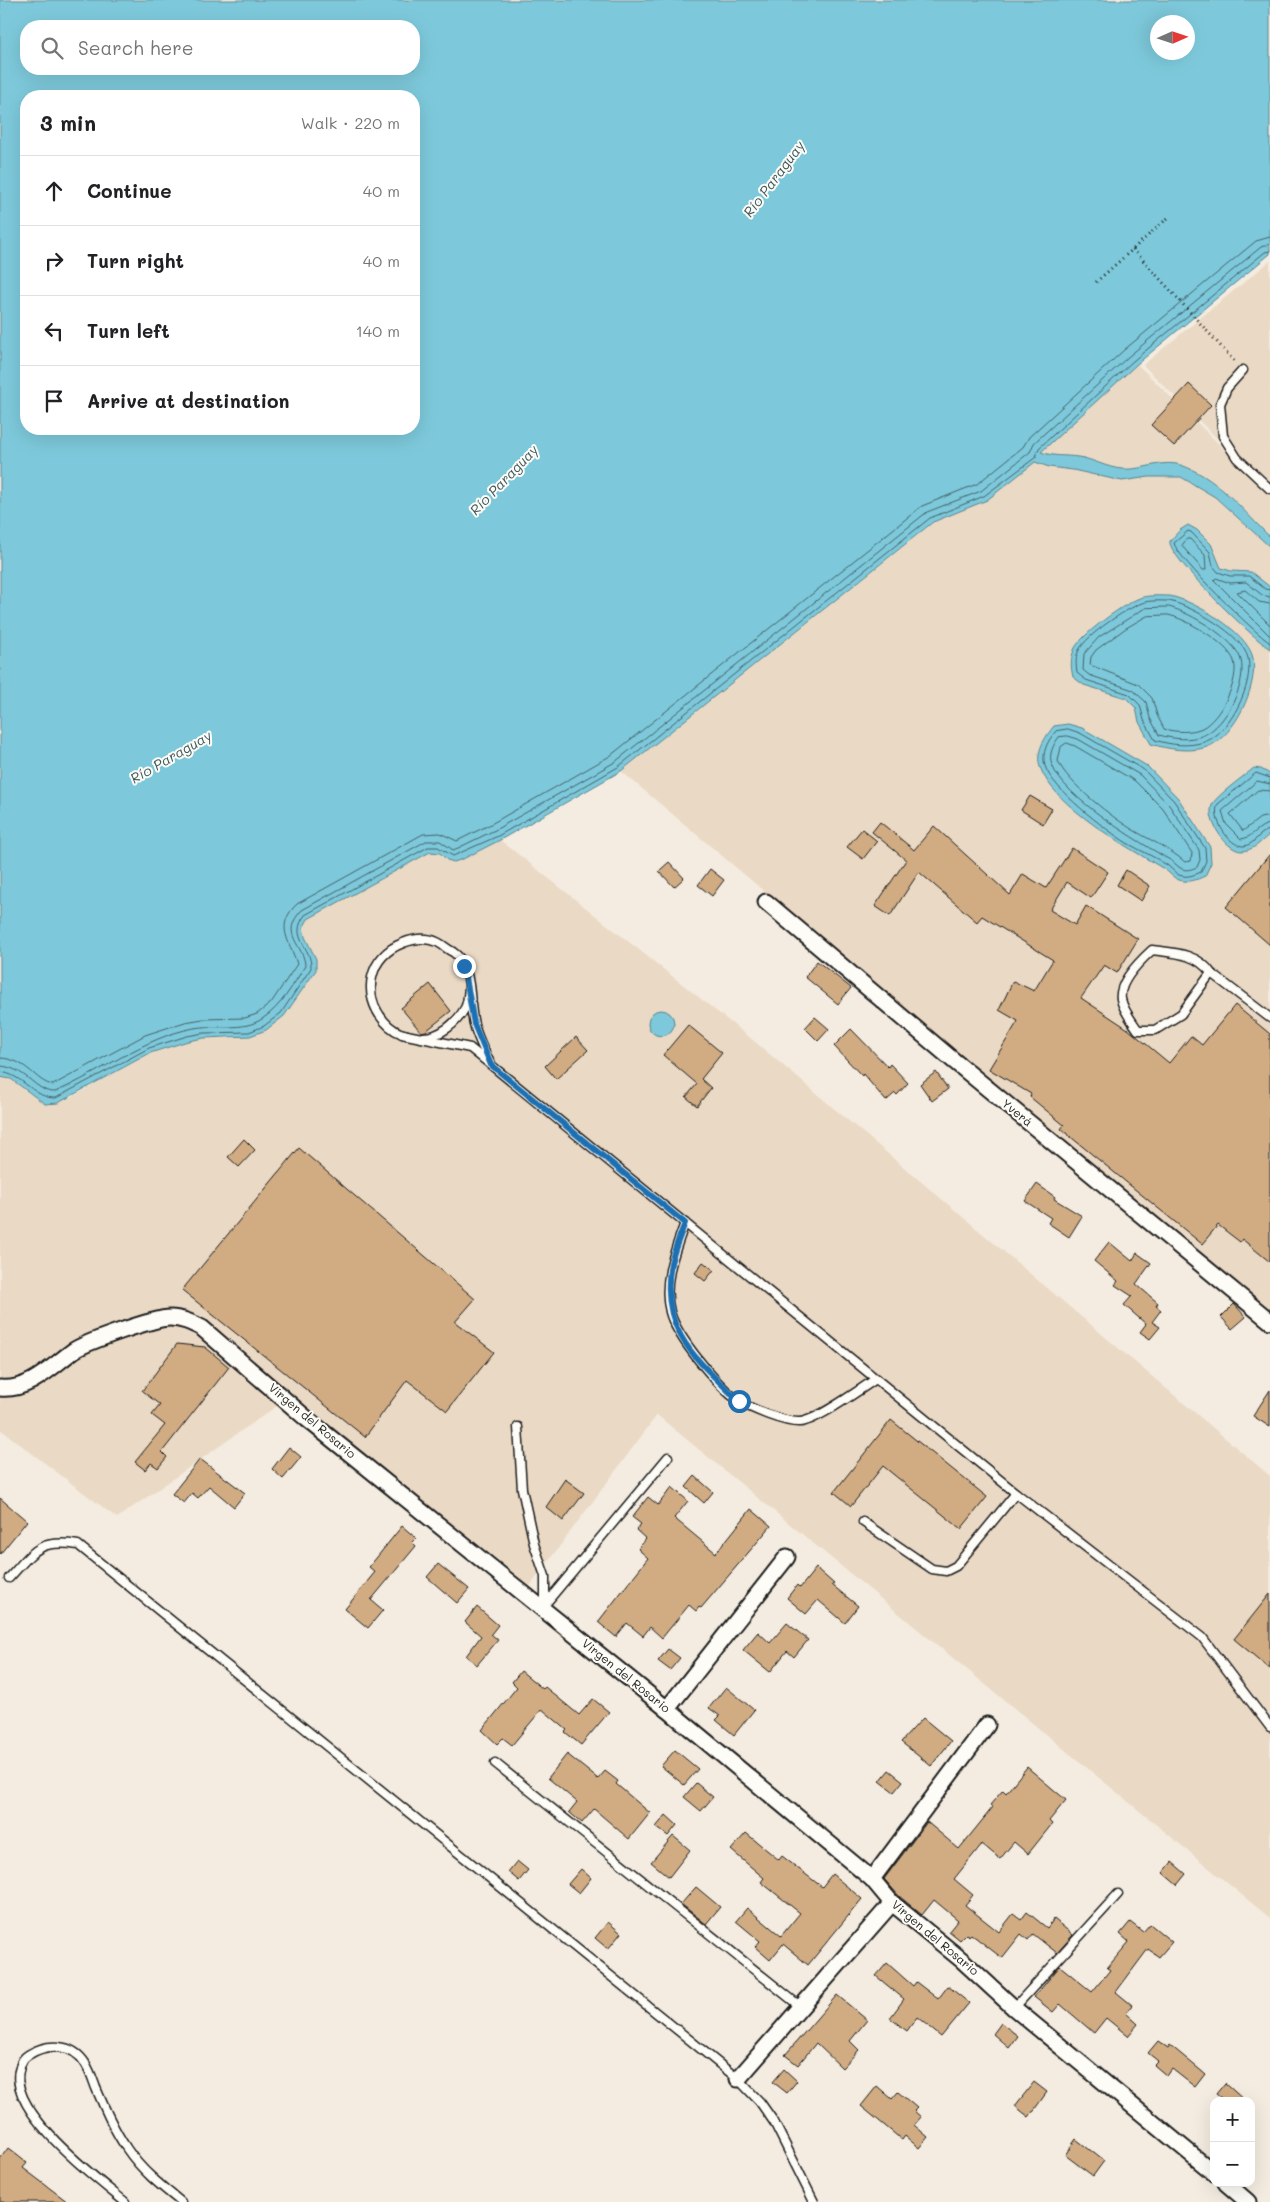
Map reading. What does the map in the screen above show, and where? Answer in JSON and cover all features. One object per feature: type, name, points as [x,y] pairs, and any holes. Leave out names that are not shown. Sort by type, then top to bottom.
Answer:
[{"type":"street","name":"Yverá","points":[[766,902],[953,1060],[1270,1321]]},
{"type":"street","name":"Virgen del Rosario","points":[[0,1388],[12,1389],[40,1376],[75,1350],[124,1330],[169,1318],[189,1321],[202,1328],[307,1419],[544,1607],[872,1879],[892,1903],[963,1961],[1014,2008],[1210,2170]]},
{"type":"street","points":[[667,1708],[787,1557]]},
{"type":"street","points":[[872,1879],[987,1726]]},
{"type":"street","points":[[738,2080],[892,1903]]},
{"type":"street","points":[[1231,2187],[1248,2202]]},
{"type":"lane","points":[[1243,370],[1227,388],[1220,404],[1223,436],[1237,458],[1270,489]]},
{"type":"lane","points":[[491,1065],[474,1024],[464,966],[456,954],[435,941],[414,939],[390,948],[378,962],[373,972],[371,989],[377,1012],[389,1027],[402,1034],[470,1048],[1016,1493],[1202,1637],[1270,1727]]},
{"type":"lane","points":[[1211,972],[1182,1014],[1155,1030],[1138,1030],[1126,1012],[1120,998],[1122,988],[1138,962],[1152,950],[1189,955],[1205,965],[1211,972],[1270,1018]]},
{"type":"lane","points":[[402,1034],[426,1037],[436,1035],[451,1026],[465,1008],[469,988]]},
{"type":"lane","points":[[685,1223],[671,1262],[668,1289],[670,1312],[680,1336],[704,1367],[739,1401],[777,1418],[800,1422],[818,1415],[876,1379]]},
{"type":"lane","points":[[518,1427],[522,1489],[534,1544],[545,1576],[544,1607]]},
{"type":"lane","points":[[544,1607],[668,1457]]},
{"type":"lane","points":[[863,1522],[932,1569],[946,1571],[956,1566],[1016,1493]]},
{"type":"lane","points":[[9,1578],[35,1550],[56,1542],[78,1545],[738,2080],[760,2102],[774,2122],[814,2202]]},
{"type":"lane","points":[[495,1763],[801,2008]]},
{"type":"lane","points":[[1014,2008],[1118,1894]]},
{"type":"lane","points":[[125,2202],[52,2139],[31,2112],[21,2093],[18,2074],[24,2058],[40,2047],[57,2046],[73,2051],[85,2063],[111,2120],[137,2164],[181,2202]]},
{"type":"path","points":[[1096,282],[1170,216]]},
{"type":"path","points":[[1133,249],[1243,370]]},
{"type":"shaded area","points":[[1270,261],[1270,491],[1143,365]]},
{"type":"shaded area","points":[[1137,364],[1270,494],[1270,1310],[986,1077],[621,771],[934,522],[1026,441]]},
{"type":"shaded area","points":[[500,840],[754,1041],[1270,1476],[1270,1918],[657,1415],[530,1586],[291,1396],[117,1518],[0,1429],[0,1077],[11,1079],[30,1094],[72,1097],[150,1053],[204,1038],[233,1038],[284,1016],[316,970],[316,959],[305,937],[303,928],[308,919],[430,851],[440,853],[447,860],[463,859]]},
{"type":"water","name":"Río Paraguay","points":[[0,0],[1270,0],[1270,254],[1137,364],[1041,452],[1083,458],[1122,469],[1170,463],[1186,467],[1210,480],[1231,498],[1270,537],[1270,547],[1215,497],[1181,477],[1149,477],[1122,481],[1073,470],[1049,467],[1035,462],[987,500],[933,522],[621,771],[463,859],[454,862],[447,860],[440,853],[430,852],[308,919],[303,928],[305,937],[316,959],[316,970],[284,1016],[266,1030],[250,1036],[204,1038],[188,1041],[150,1053],[58,1103],[45,1104],[11,1079],[0,1077]]},
{"type":"water","points":[[1188,525],[1197,530],[1211,544],[1221,568],[1231,571],[1251,572],[1270,587],[1270,649],[1212,596],[1172,549],[1170,541],[1180,530]]},
{"type":"water","points":[[1170,596],[1192,604],[1218,619],[1241,638],[1249,648],[1253,658],[1252,682],[1248,696],[1235,722],[1227,733],[1217,741],[1200,749],[1179,750],[1151,744],[1139,722],[1136,708],[1126,698],[1084,685],[1073,677],[1072,674],[1071,661],[1074,650],[1085,636],[1105,619],[1143,597]]},
{"type":"water","points":[[1068,724],[1082,728],[1147,766],[1178,798],[1210,847],[1211,863],[1205,876],[1189,881],[1177,879],[1094,825],[1060,797],[1048,782],[1040,767],[1039,756],[1044,740],[1054,726]]},
{"type":"water","points":[[1254,768],[1261,769],[1270,774],[1270,834],[1254,847],[1241,851],[1229,845],[1218,832],[1211,817],[1211,809],[1213,803],[1221,795]]},
{"type":"water","points":[[661,1010],[670,1014],[674,1023],[670,1032],[661,1036],[652,1032],[648,1023],[652,1014]]},
{"type":"building","points":[[1189,384],[1211,405],[1174,446],[1151,425]]},
{"type":"building","points":[[1030,796],[1052,809],[1043,824],[1021,810]]},
{"type":"building","points":[[880,822],[914,850],[934,826],[1010,895],[1023,874],[1046,888],[1072,848],[1108,872],[1091,898],[1067,882],[1050,910],[1075,925],[1086,906],[1138,939],[1117,973],[1104,965],[1081,998],[1128,1029],[1169,1063],[1191,1036],[1202,1045],[1235,1005],[1270,1034],[1270,1262],[1242,1239],[1240,1242],[1218,1225],[1202,1244],[1061,1129],[1064,1125],[1030,1097],[1031,1094],[989,1069],[1018,1021],[999,1010],[1013,981],[1034,991],[1053,960],[982,916],[977,922],[919,872],[890,916],[875,906],[906,860],[872,832]]},
{"type":"building","points":[[862,829],[877,841],[863,859],[847,847]]},
{"type":"building","points":[[1270,854],[1270,945],[1226,907]]},
{"type":"building","points":[[669,862],[684,878],[674,887],[659,871]]},
{"type":"building","points":[[710,869],[724,880],[712,896],[698,885]]},
{"type":"building","points":[[1126,870],[1150,886],[1141,901],[1117,885]]},
{"type":"building","points":[[817,961],[851,988],[838,1004],[805,977]]},
{"type":"building","points":[[430,984],[451,1011],[426,1031],[421,1032],[401,1008]]},
{"type":"building","points":[[815,1017],[829,1029],[818,1041],[805,1028]]},
{"type":"building","points":[[688,1025],[722,1053],[701,1079],[711,1088],[697,1106],[686,1097],[697,1084],[663,1055]]},
{"type":"building","points":[[851,1029],[888,1067],[890,1064],[908,1083],[897,1095],[895,1093],[886,1101],[863,1074],[862,1076],[834,1046]]},
{"type":"building","points":[[576,1037],[588,1050],[556,1079],[545,1066]]},
{"type":"building","points":[[936,1072],[948,1089],[932,1101],[920,1084]]},
{"type":"building","points":[[244,1139],[255,1150],[239,1167],[228,1157]]},
{"type":"building","points":[[299,1148],[475,1299],[455,1322],[494,1352],[447,1411],[407,1380],[365,1437],[182,1290]]},
{"type":"building","points":[[1037,1184],[1055,1197],[1054,1199],[1082,1216],[1069,1237],[1048,1223],[1051,1218],[1025,1201]]},
{"type":"building","points":[[1109,1242],[1132,1261],[1137,1253],[1151,1263],[1136,1284],[1158,1303],[1156,1306],[1161,1310],[1152,1322],[1160,1327],[1150,1339],[1140,1332],[1146,1324],[1124,1305],[1132,1296],[1115,1285],[1118,1281],[1094,1261]]},
{"type":"building","points":[[703,1262],[714,1270],[705,1281],[695,1273]]},
{"type":"building","points":[[1234,1304],[1246,1317],[1232,1329],[1221,1317]]},
{"type":"building","points":[[177,1344],[205,1347],[229,1367],[162,1452],[167,1457],[158,1468],[151,1463],[145,1470],[135,1462],[165,1425],[152,1415],[160,1405],[142,1391]]},
{"type":"building","points":[[1270,1390],[1270,1427],[1253,1416]]},
{"type":"building","points":[[891,1420],[987,1497],[961,1529],[883,1466],[851,1506],[834,1492]]},
{"type":"building","points":[[289,1447],[301,1457],[283,1479],[272,1469]]},
{"type":"building","points":[[200,1459],[245,1493],[234,1507],[209,1486],[198,1498],[192,1493],[184,1503],[172,1494]]},
{"type":"building","points":[[695,1476],[713,1492],[704,1503],[686,1487]]},
{"type":"building","points":[[565,1479],[584,1493],[563,1521],[546,1507]]},
{"type":"building","points":[[672,1487],[688,1501],[674,1518],[716,1553],[751,1509],[771,1526],[701,1608],[699,1607],[696,1611],[689,1605],[662,1638],[650,1627],[643,1636],[627,1623],[616,1637],[598,1622],[648,1558],[638,1549],[646,1539],[636,1530],[641,1524],[632,1517],[648,1497],[658,1505]]},
{"type":"building","points":[[0,1498],[27,1521],[0,1554]]},
{"type":"building","points":[[402,1526],[416,1538],[412,1542],[416,1546],[371,1600],[383,1610],[368,1628],[345,1609],[375,1572],[369,1567]]},
{"type":"building","points":[[438,1564],[469,1589],[457,1603],[427,1577]]},
{"type":"building","points":[[816,1568],[834,1584],[832,1585],[858,1606],[845,1623],[818,1600],[806,1614],[787,1598],[797,1585],[800,1588]]},
{"type":"building","points":[[1270,1594],[1270,1669],[1234,1639]]},
{"type":"building","points":[[477,1607],[498,1625],[491,1634],[498,1640],[477,1665],[466,1656],[481,1636],[465,1622]]},
{"type":"building","points":[[787,1623],[808,1640],[794,1657],[787,1651],[770,1672],[743,1650],[758,1632],[770,1643]]},
{"type":"building","points":[[668,1649],[680,1658],[670,1670],[658,1661]]},
{"type":"building","points":[[521,1671],[543,1689],[545,1687],[579,1715],[593,1699],[609,1712],[581,1745],[565,1732],[567,1730],[542,1709],[512,1745],[503,1738],[497,1744],[482,1730],[517,1687],[512,1682]]},
{"type":"building","points":[[726,1687],[754,1710],[734,1735],[716,1720],[720,1716],[709,1708]]},
{"type":"building","points":[[923,1718],[951,1741],[931,1766],[901,1742]]},
{"type":"building","points":[[675,1750],[698,1769],[684,1785],[661,1766]]},
{"type":"building","points":[[567,1754],[598,1779],[605,1771],[618,1781],[616,1784],[650,1813],[629,1839],[594,1809],[582,1823],[569,1812],[577,1802],[548,1778]]},
{"type":"building","points":[[1027,1767],[1066,1800],[1049,1821],[1052,1824],[1028,1854],[1014,1842],[1000,1859],[982,1844],[954,1879],[973,1895],[965,1905],[999,1932],[1013,1914],[1021,1920],[1027,1912],[1047,1928],[1054,1919],[1073,1935],[1057,1953],[1033,1934],[1028,1940],[1021,1934],[1002,1958],[971,1934],[969,1936],[966,1934],[960,1940],[949,1931],[958,1920],[934,1900],[922,1915],[899,1896],[884,1879],[927,1822],[959,1849],[993,1807],[990,1805],[1003,1790],[1006,1793]]},
{"type":"building","points":[[889,1770],[903,1781],[894,1792],[880,1781]]},
{"type":"building","points":[[696,1783],[713,1797],[701,1811],[684,1797]]},
{"type":"building","points":[[666,1815],[677,1825],[668,1836],[656,1827]]},
{"type":"building","points":[[746,1833],[779,1860],[782,1856],[822,1887],[832,1874],[862,1899],[808,1965],[783,1944],[770,1960],[755,1947],[760,1941],[736,1921],[747,1908],[781,1936],[800,1913],[761,1882],[764,1878],[731,1850]]},
{"type":"building","points":[[673,1836],[690,1850],[669,1877],[651,1862]]},
{"type":"building","points":[[517,1861],[528,1870],[519,1881],[508,1872]]},
{"type":"building","points":[[1172,1862],[1186,1874],[1177,1885],[1163,1873]]},
{"type":"building","points":[[581,1869],[591,1878],[579,1893],[568,1884]]},
{"type":"building","points":[[696,1887],[720,1907],[706,1924],[681,1904]]},
{"type":"building","points":[[608,1922],[621,1933],[608,1949],[595,1938]]},
{"type":"building","points":[[1130,1922],[1143,1932],[1150,1924],[1172,1942],[1159,1957],[1148,1949],[1116,1992],[1132,2005],[1126,2013],[1138,2024],[1128,2036],[1106,2018],[1094,2033],[1060,2004],[1053,2012],[1034,1997],[1060,1966],[1092,1992],[1110,1970],[1107,1968],[1129,1942],[1120,1934]]},
{"type":"building","points":[[887,1963],[913,1986],[916,1982],[938,1999],[948,1986],[969,2003],[941,2037],[917,2017],[907,2031],[890,2018],[904,1999],[876,1976]]},
{"type":"building","points":[[837,1995],[867,2020],[850,2041],[859,2050],[842,2068],[816,2043],[798,2065],[785,2055]]},
{"type":"building","points":[[1001,2023],[1018,2036],[1009,2048],[993,2034]]},
{"type":"building","points":[[1158,2041],[1168,2048],[1170,2045],[1205,2074],[1195,2087],[1172,2069],[1167,2076],[1154,2065],[1158,2061],[1148,2053]]},
{"type":"building","points":[[784,2069],[797,2081],[787,2093],[773,2082]]},
{"type":"building","points":[[1034,2082],[1047,2092],[1029,2117],[1015,2106]]},
{"type":"building","points":[[1225,2083],[1241,2097],[1220,2097],[1216,2094]]},
{"type":"building","points":[[877,2086],[892,2099],[898,2092],[917,2108],[914,2111],[921,2117],[914,2125],[928,2137],[919,2148],[905,2136],[902,2140],[861,2106]]},
{"type":"building","points":[[1076,2139],[1104,2161],[1093,2176],[1065,2155]]},
{"type":"building","points":[[8,2148],[27,2163],[23,2168],[68,2202],[0,2202],[0,2159]]},
{"type":"route","points":[[464,966],[474,1024],[491,1065],[685,1223],[671,1262],[668,1289],[670,1312],[680,1336],[704,1367],[739,1401]]}]
